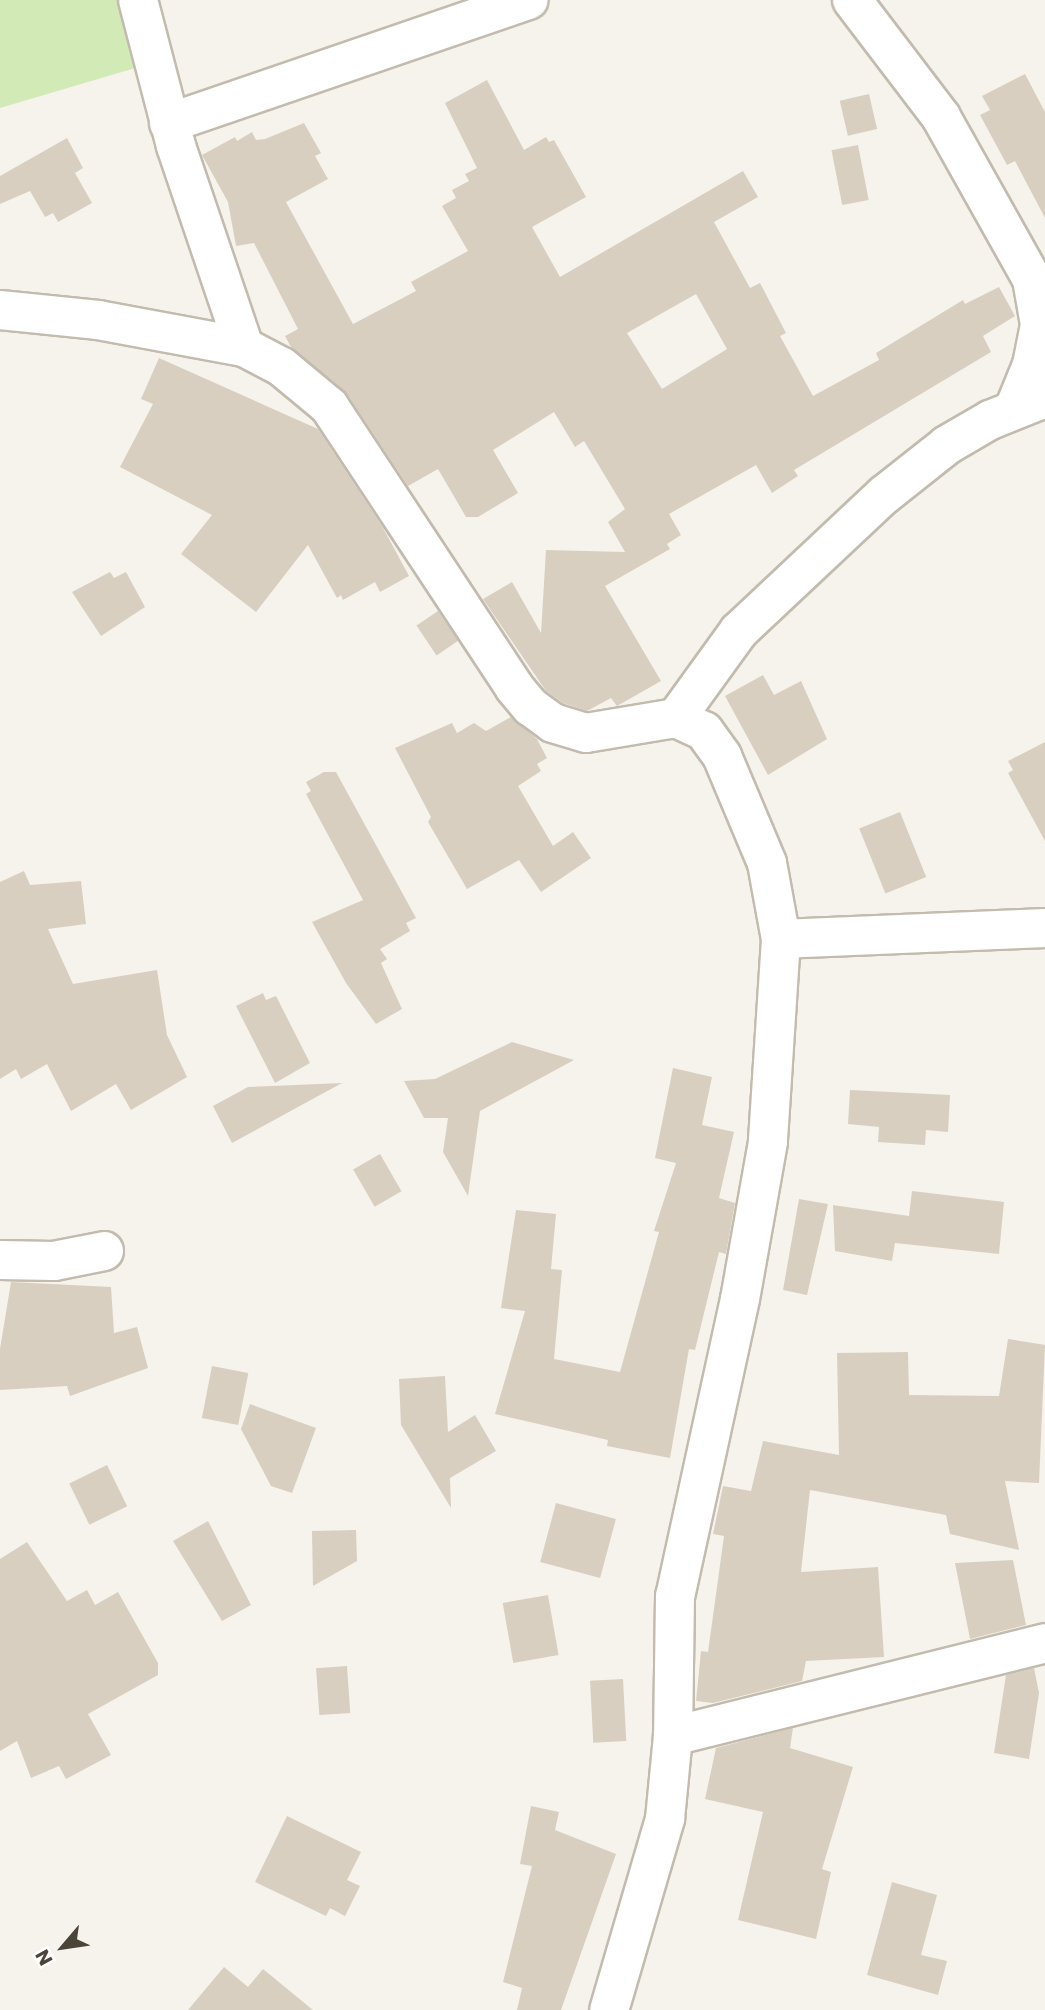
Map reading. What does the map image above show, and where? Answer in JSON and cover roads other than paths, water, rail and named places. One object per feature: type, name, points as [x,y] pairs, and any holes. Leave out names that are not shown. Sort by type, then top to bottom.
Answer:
[{"type":"street","points":[[138,0],[169,123],[244,347]]},
{"type":"street","points":[[169,123],[529,0]]},
{"type":"street","points":[[676,718],[740,631],[834,538],[947,445],[1029,404],[1032,365],[1040,326],[1032,279],[941,117],[852,0]]},
{"type":"street","points":[[0,310],[98,320],[244,347],[282,366],[329,406],[513,687],[531,707],[553,723],[586,733],[676,718],[704,731],[722,756],[766,863],[781,939],[768,1142],[740,1299],[675,1596],[673,1736],[665,1819],[608,2010]]},
{"type":"street","points":[[781,939],[1045,928]]},
{"type":"street","points":[[0,1260],[54,1261],[104,1251]]},
{"type":"street","points":[[673,1736],[1045,1643]]}]
